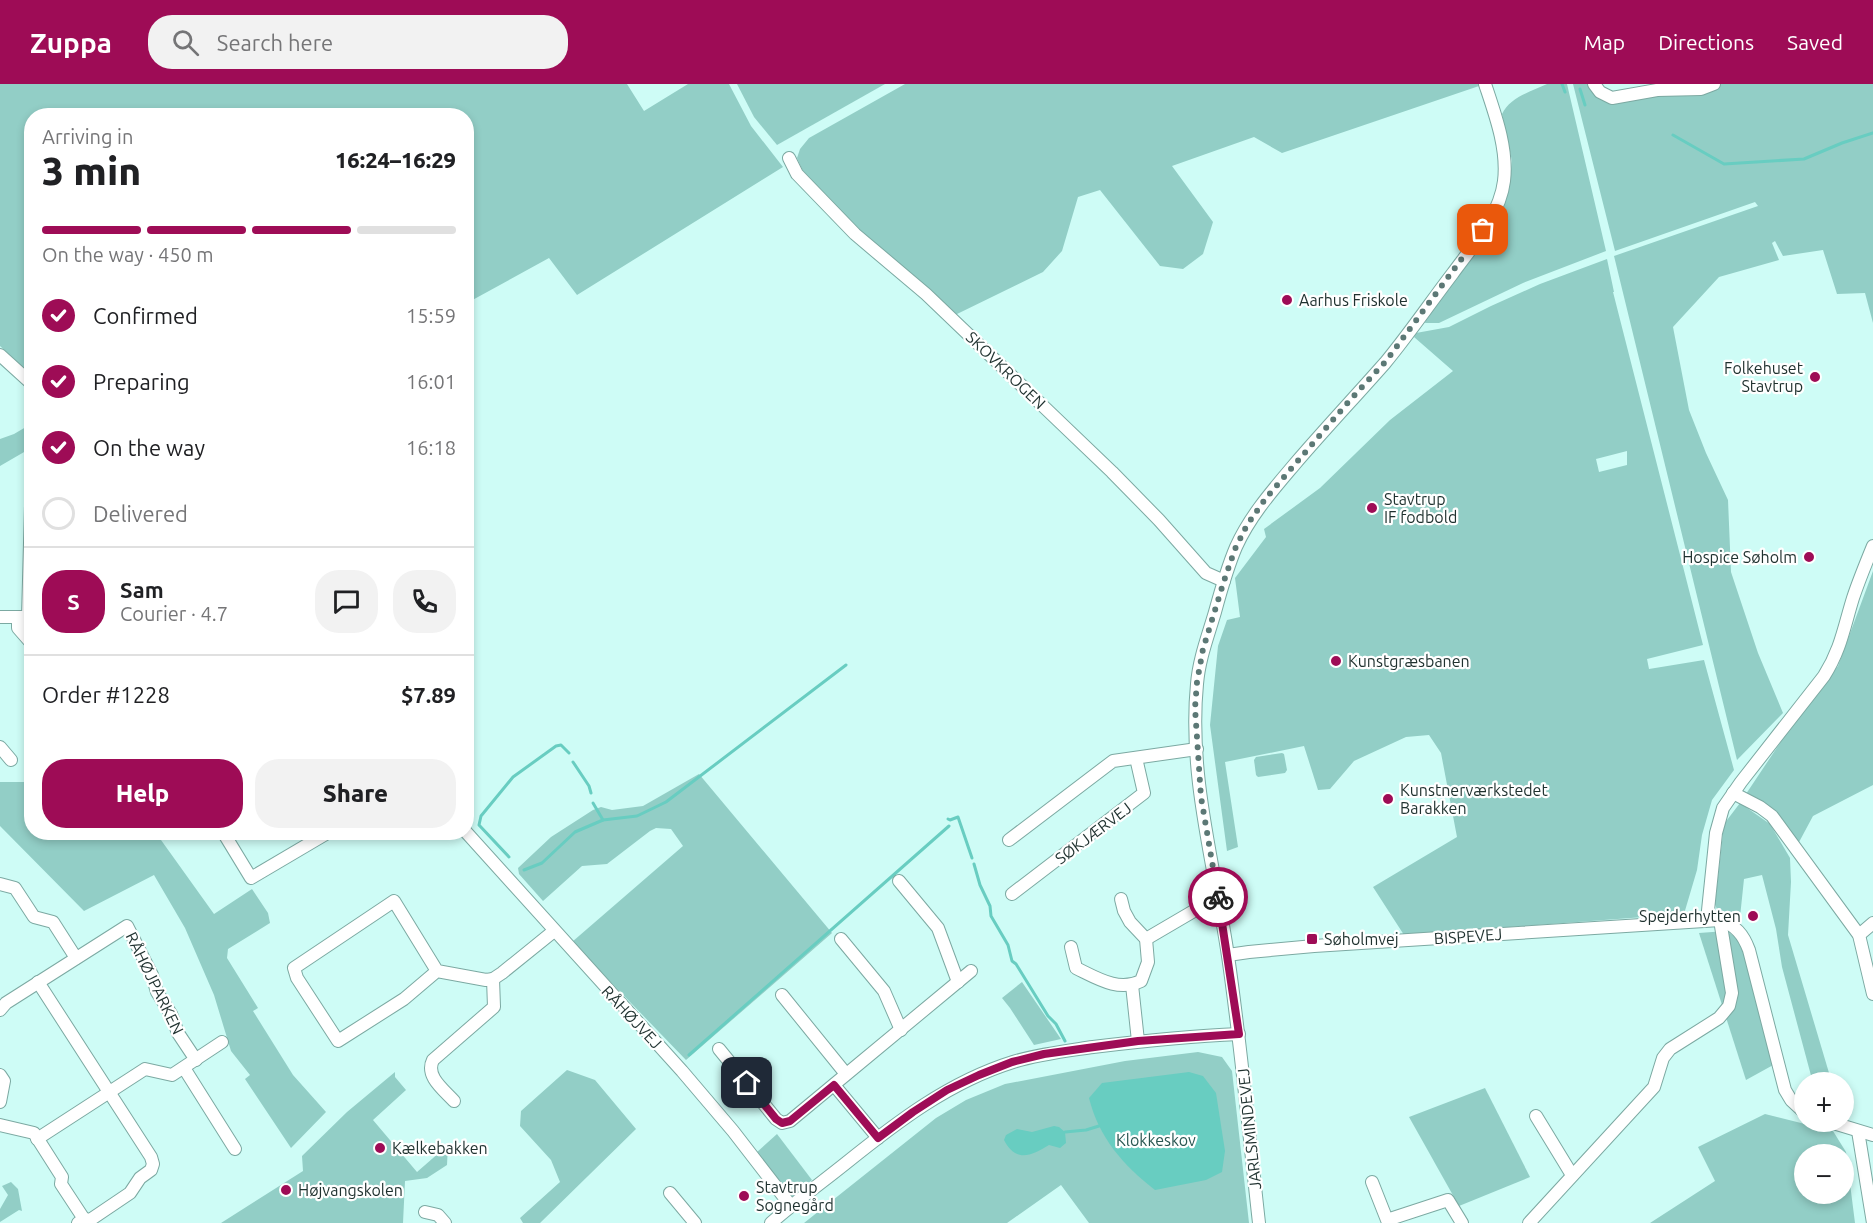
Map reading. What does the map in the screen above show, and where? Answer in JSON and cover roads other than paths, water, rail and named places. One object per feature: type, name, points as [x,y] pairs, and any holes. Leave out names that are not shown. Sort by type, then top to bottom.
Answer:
[{"type":"street","points":[[771,1223],[913,1112],[947,1090],[979,1075],[1012,1062],[1044,1054],[1138,1041],[1239,1034],[1201,797],[1195,708],[1203,649],[1235,549],[1247,525],[1266,498],[1392,353],[1483,230],[1497,206],[1504,183],[1504,154],[1485,84]]},
{"type":"street","points":[[1594,84],[1600,92],[1612,98],[1657,90],[1701,88],[1714,84]]},
{"type":"street","name":"SKOVKROGEN","points":[[789,158],[797,174],[855,234],[926,294],[1112,472],[1206,573],[1224,581]]},
{"type":"street","points":[[0,355],[24,377]]},
{"type":"street","points":[[1529,1223],[1654,1087],[1663,1058],[1670,1049],[1719,1018],[1729,1006],[1732,993],[1714,920],[1716,833],[1723,808],[1834,660],[1859,580],[1873,546]]},
{"type":"street","points":[[0,617],[24,618]]},
{"type":"street","points":[[24,620],[18,628],[24,635]]},
{"type":"street","points":[[0,747],[11,760]]},
{"type":"street","points":[[1010,840],[1113,761],[1197,749]]},
{"type":"street","name":"SØKJÆRVEJ","points":[[1012,894],[1144,794],[1136,758]]},
{"type":"street","points":[[1733,793],[1772,816],[1859,935],[1873,994]]},
{"type":"street","points":[[228,840],[251,878],[315,840]]},
{"type":"street","name":"RÅHØJVEJ","points":[[473,840],[682,1071],[733,1131],[791,1206]]},
{"type":"street","points":[[899,881],[938,928],[958,982]]},
{"type":"street","points":[[0,884],[15,888],[34,917],[53,922],[76,958]]},
{"type":"street","points":[[1071,946],[1076,968],[1117,985],[1132,986],[1142,981],[1148,962],[1146,939],[1127,917],[1121,899]]},
{"type":"street","points":[[437,971],[404,999],[338,1041],[297,978],[294,969],[394,901],[437,971],[486,980],[493,979],[554,931]]},
{"type":"street","points":[[1146,939],[1204,905]]},
{"type":"street","points":[[1714,920],[1730,924],[1744,937],[1785,1090],[1794,1103]]},
{"type":"street","name":"BISPEVEJ","points":[[1228,955],[1298,948],[1714,920]]},
{"type":"street","points":[[1859,935],[1873,923]]},
{"type":"street","name":"RÅHØJPARKEN","points":[[2,1003],[127,926],[152,975],[156,992],[171,1014],[178,1033],[196,1060]]},
{"type":"street","points":[[841,939],[884,991],[901,1030]]},
{"type":"street","points":[[719,1049],[776,1119],[782,1123],[790,1121],[971,971]]},
{"type":"street","points":[[454,1101],[431,1075],[430,1066],[433,1060],[494,1007],[493,979]]},
{"type":"street","points":[[0,1125],[34,1133],[62,1176],[61,1184],[81,1221],[90,1220],[130,1193],[140,1178],[153,1167],[151,1157],[38,982]]},
{"type":"street","points":[[1132,986],[1138,1041]]},
{"type":"street","points":[[782,995],[846,1074]]},
{"type":"street","name":"JARLSMINDEVEJ","points":[[1239,1034],[1259,1223]]},
{"type":"street","points":[[37,1139],[145,1069],[172,1075],[222,1042]]},
{"type":"street","points":[[184,1068],[235,1149]]},
{"type":"street","points":[[0,1075],[4,1081],[0,1102]]},
{"type":"street","points":[[834,1085],[878,1138]]},
{"type":"street","points":[[1536,1116],[1572,1175]]},
{"type":"street","points":[[1854,1130],[1873,1135]]},
{"type":"street","points":[[1858,1131],[1873,1223]]},
{"type":"street","points":[[1372,1182],[1387,1220],[1448,1200],[1462,1223]]},
{"type":"street","points":[[670,1193],[695,1223]]},
{"type":"street","points":[[425,1212],[438,1215],[446,1223]]},
{"type":"waterway","points":[[1562,84],[1565,92]]},
{"type":"waterway","points":[[1580,89],[1585,105]]},
{"type":"waterway","points":[[1673,135],[1724,164],[1804,159],[1873,133]]},
{"type":"waterway","points":[[524,870],[542,863],[575,832],[603,820],[637,816],[666,802],[846,665]]},
{"type":"waterway","points":[[509,857],[479,825],[481,816],[513,777],[556,746],[561,745],[569,753]]},
{"type":"waterway","points":[[573,762],[591,793]]},
{"type":"waterway","points":[[593,803],[603,820]]},
{"type":"waterway","points":[[948,819],[958,817],[972,858]]},
{"type":"waterway","points":[[689,1055],[949,826]]},
{"type":"waterway","points":[[974,864],[980,885],[990,906],[991,916],[1008,945],[1012,961],[1048,1016],[1056,1024],[1065,1041]]},
{"type":"waterway","points":[[1065,1132],[1099,1126]]},
{"type":"place","name":"Aarhus Friskole","points":[[1287,300]]},
{"type":"place","name":"Folkehuset Stavtrup","points":[[1815,377]]},
{"type":"place","name":"Stavtrup IF fodbold","points":[[1372,508]]},
{"type":"place","name":"Hospice Søholm","points":[[1809,557]]},
{"type":"place","name":"Kunstgræsbanen","points":[[1336,661]]},
{"type":"place","name":"Kunstnerværkstedet Barakken","points":[[1388,799]]},
{"type":"place","name":"Spejderhytten","points":[[1753,916]]},
{"type":"place","name":"Søholmvej","points":[[1312,939]]},
{"type":"place","name":"Kælkebakken","points":[[380,1148]]},
{"type":"place","name":"Højvangskolen","points":[[286,1190]]},
{"type":"place","name":"Stavtrup Sognegård","points":[[744,1196]]},
{"type":"park label","name":"Klokkeskov","points":[[1156,1140]]}]
